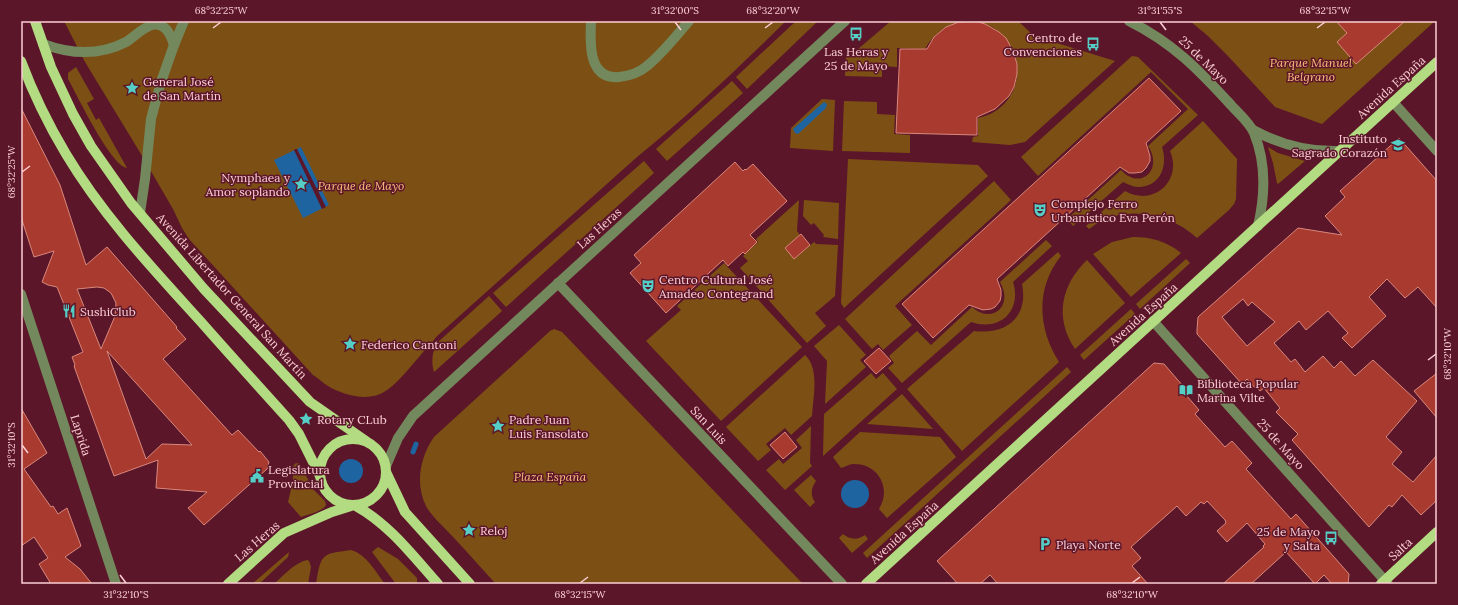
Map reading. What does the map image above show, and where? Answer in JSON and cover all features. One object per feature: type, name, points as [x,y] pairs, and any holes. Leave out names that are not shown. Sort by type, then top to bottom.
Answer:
[{"type":"main road","name":"Avenida Libertador General San Martín","points":[[35,21],[60,86],[91,146],[140,213],[204,289],[310,402],[366,441]]},
{"type":"main road","points":[[21,61],[35,95],[57,139],[93,194],[137,250],[295,428],[303,440],[320,476],[323,487],[330,496],[340,503],[353,506],[371,515],[386,527],[438,584]]},
{"type":"main road","name":"Avenida España","points":[[866,584],[1437,62]]},
{"type":"main road","points":[[320,476],[320,464],[325,453],[333,445],[344,440],[355,439],[366,441],[376,448],[383,457],[386,469],[405,512],[470,584]]},
{"type":"main road","points":[[353,506],[373,499],[381,490],[386,480],[386,469]]},
{"type":"main road","name":"Las Heras","points":[[228,584],[284,533],[332,512],[353,506]]},
{"type":"main road","name":"Salta","points":[[1385,583],[1437,532]]},
{"type":"street","points":[[140,213],[151,119],[161,82],[184,21]]},
{"type":"street","points":[[591,21],[590,45],[594,62],[600,72],[611,78],[634,74],[647,66],[662,52],[689,21]]},
{"type":"street","name":"Las Heras","points":[[386,469],[398,438],[413,416],[845,21]]},
{"type":"street","name":"25 de Mayo","points":[[1129,21],[1148,30],[1172,46],[1194,65],[1253,130],[1272,139],[1300,148],[1339,151]]},
{"type":"street","points":[[43,44],[63,50],[77,52],[98,51],[126,42],[152,25],[161,26],[166,29],[171,36],[174,45]]},
{"type":"street","points":[[1393,102],[1437,151]]},
{"type":"street","name":"25 de Mayo","points":[[1253,130],[1260,151],[1263,183],[1261,214],[1258,226]]},
{"type":"street","name":"San Luis","points":[[558,283],[842,584]]},
{"type":"street","name":"Laprida","points":[[21,294],[116,584]]},
{"type":"street","name":"25 de Mayo","points":[[1154,322],[1385,583]]},
{"type":"green space","name":"Parque de Mayo","points":[[64,21],[786,21],[694,108],[436,337],[429,347],[395,384],[378,395],[363,397],[334,389],[313,375],[189,239],[141,154],[85,62]]},
{"type":"green space","points":[[796,21],[818,21],[747,89],[736,77]]},
{"type":"green space","points":[[891,21],[966,21],[953,24],[942,30],[933,38],[925,49],[897,48],[897,67],[882,66],[882,77],[845,76],[846,55],[851,55]]},
{"type":"green space","points":[[973,21],[1018,21],[1034,36],[1115,61],[1025,142],[1010,145],[972,142],[973,137],[978,136],[978,118],[996,111],[1008,99],[1015,84],[1017,68],[1014,52],[1005,38],[992,27]]},
{"type":"green space","name":"Parque Manuel Belgrano","points":[[1190,21],[1435,21],[1322,124],[1275,107],[1228,56]]},
{"type":"green space","points":[[1132,56],[1138,57],[1198,115],[1162,147],[1164,154],[1163,168],[1157,179],[1146,186],[1138,187],[1123,182],[1073,226],[1067,219],[1121,170],[1128,176],[1135,178],[1142,178],[1148,175],[1153,163],[1152,155],[1148,146],[1188,109],[1151,72],[1038,176],[1021,157]]},
{"type":"green space","points":[[76,67],[94,99],[87,103],[96,120],[99,118],[127,168],[120,164],[112,156],[86,114],[68,79],[68,73]]},
{"type":"green space","points":[[732,81],[743,93],[667,161],[656,149]]},
{"type":"green space","points":[[822,99],[835,100],[833,151],[790,148],[791,128]]},
{"type":"green space","points":[[844,101],[877,102],[877,114],[895,115],[894,134],[910,135],[910,153],[842,151]]},
{"type":"green space","points":[[1203,121],[1237,159],[1236,199],[1229,210],[1197,238],[1188,231],[1168,220],[1145,214],[1122,214],[1105,219],[1089,229],[1086,226],[1125,191],[1136,195],[1146,196],[1163,188],[1169,181],[1172,172],[1173,162],[1170,151]]},
{"type":"green space","points":[[1268,147],[1278,153],[1305,161],[1278,184]]},
{"type":"green space","points":[[848,159],[978,165],[988,176],[844,308],[841,303]]},
{"type":"green space","points":[[644,161],[654,173],[506,307],[493,293]]},
{"type":"green space","points":[[994,181],[1011,200],[895,306],[912,325],[883,350],[878,344],[872,349],[845,319]]},
{"type":"green space","points":[[799,200],[797,231],[800,235],[785,248],[794,259],[814,242],[816,244],[838,245],[835,296],[815,313],[826,326],[807,343],[740,268],[748,261],[743,256],[758,242],[756,239]]},
{"type":"green space","points":[[804,200],[839,203],[838,239],[823,237],[824,235],[814,223],[811,225],[803,216]]},
{"type":"green space","points":[[1133,237],[1158,240],[1170,245],[1181,253],[1131,297],[1093,254],[1112,242]]},
{"type":"green space","points":[[1046,240],[1052,246],[1013,282],[1015,292],[1014,302],[1006,317],[991,324],[971,322],[902,383],[888,368],[894,363],[889,356],[917,331],[931,345],[972,307],[987,314],[999,310],[1003,305],[1004,299],[1004,291],[1000,282]]},
{"type":"green space","points":[[1058,252],[1061,256],[1047,281],[1043,295],[1042,309],[1047,336],[1059,362],[962,451],[907,389],[974,331],[985,332],[996,330],[1005,327],[1012,322],[1018,315],[1022,306],[1022,284]]},
{"type":"green space","points":[[1186,259],[1190,263],[1140,309],[1136,304]]},
{"type":"green space","points":[[1087,260],[1125,303],[1075,349],[1064,326],[1063,302],[1071,280]]},
{"type":"green space","points":[[724,263],[802,347],[721,421],[646,341],[681,310],[677,306]]},
{"type":"green space","points":[[489,296],[502,311],[434,372],[432,357],[437,343]]},
{"type":"green space","points":[[1131,309],[1135,314],[1084,360],[1080,355]]},
{"type":"green space","points":[[839,325],[866,355],[860,360],[866,367],[825,404],[827,361],[814,346]]},
{"type":"green space","name":"Plaza España","points":[[554,329],[562,332],[803,584],[496,584],[428,510],[421,489],[420,480],[422,462],[434,437]]},
{"type":"green space","points":[[805,355],[810,361],[814,375],[812,416],[791,435],[785,428],[766,444],[771,450],[758,461],[726,427]]},
{"type":"green space","points":[[1067,367],[1071,372],[867,558],[863,553]]},
{"type":"green space","points":[[871,373],[876,379],[883,373],[897,389],[823,456],[824,414]]},
{"type":"green space","points":[[902,394],[933,429],[867,424]]},
{"type":"green space","points":[[811,426],[810,463],[812,466],[785,490],[766,470],[779,459],[783,464],[802,448],[796,440]]},
{"type":"green space","points":[[860,432],[940,437],[956,457],[887,518],[879,509],[883,501],[884,493],[883,485],[876,472],[862,465],[852,464],[841,468],[833,457]]},
{"type":"green space","points":[[296,463],[300,464],[313,489],[325,501],[326,505],[318,511],[301,517],[288,502],[293,481],[293,466]]},
{"type":"green space","points":[[811,475],[816,481],[812,492],[812,497],[815,502],[810,507],[794,490]]},
{"type":"green space","points":[[843,534],[854,539],[865,535],[868,539],[852,553],[839,538]]},
{"type":"green space","points":[[378,547],[398,559],[417,578],[417,584],[396,584],[372,552]]},
{"type":"green space","points":[[351,550],[357,552],[366,560],[385,584],[316,584],[319,567],[324,557],[334,553]]},
{"type":"green space","points":[[289,552],[288,557],[259,584],[252,584]]},
{"type":"green space","points":[[307,560],[309,561],[311,567],[308,584],[274,584],[293,567]]},
{"type":"water","points":[[824,102],[827,104],[826,108],[798,134],[795,133],[793,129]]},
{"type":"water","points":[[301,147],[329,205],[303,218],[274,160]]},
{"type":"water","points":[[351,459],[356,460],[362,466],[362,476],[356,482],[351,483],[346,482],[340,476],[339,471],[340,466],[346,460]]},
{"type":"water","points":[[855,480],[865,484],[869,494],[865,504],[855,508],[845,504],[841,494],[845,484]]},
{"type":"pier","points":[[297,149],[326,207],[322,209],[294,150]]},
{"type":"building","points":[[975,21],[985,24],[999,32],[1006,38],[1013,51],[1017,64],[1017,74],[1014,87],[1009,96],[995,109],[977,117],[977,135],[896,133],[900,49],[927,49],[934,37],[946,27],[959,22]]},
{"type":"building","points":[[1336,21],[1405,21],[1356,64],[1337,42],[1347,33]]},
{"type":"building","points":[[1149,78],[1181,111],[1146,143],[1150,161],[1146,168],[1142,172],[1129,173],[1120,167],[997,279],[1001,290],[1001,296],[1000,301],[995,307],[983,310],[969,305],[933,338],[902,304]]},
{"type":"building","points":[[21,108],[60,185],[86,265],[107,247],[186,339],[163,359],[232,435],[238,430],[269,462],[267,469],[204,525],[188,508],[207,492],[156,488],[158,460],[114,476],[74,366],[72,357],[83,352],[57,287],[42,282],[54,251],[34,257],[21,217]],"holes":[[[97,287],[104,288],[111,293],[116,303],[115,316],[101,349],[77,289]],[[107,351],[192,445],[162,444],[146,459]]]},
{"type":"building","points":[[1399,138],[1437,181],[1437,308],[1418,287],[1405,298],[1387,279],[1369,297],[1386,316],[1352,348],[1342,338],[1348,333],[1328,311],[1306,330],[1299,321],[1274,343],[1291,362],[1295,359],[1305,372],[1323,356],[1334,368],[1341,361],[1355,376],[1373,360],[1417,401],[1386,437],[1402,452],[1392,464],[1413,482],[1437,455],[1437,500],[1421,515],[1402,495],[1392,507],[1389,505],[1369,527],[1292,440],[1298,434],[1276,412],[1280,408],[1264,388],[1260,391],[1247,379],[1242,384],[1197,334],[1198,317],[1298,228],[1342,235],[1325,216],[1345,197],[1340,191]],"holes":[[[1243,299],[1248,306],[1252,302],[1275,322],[1247,346],[1222,317]]]},
{"type":"building","points":[[735,162],[743,171],[753,164],[787,201],[750,235],[757,242],[745,254],[743,252],[728,266],[723,260],[666,313],[630,273],[641,263],[634,255]]},
{"type":"building","points":[[801,234],[810,245],[794,259],[785,248]]},
{"type":"building","points":[[879,348],[891,361],[876,374],[864,361]]},
{"type":"building","points":[[1154,363],[1164,364],[1183,386],[1180,388],[1199,410],[1195,414],[1225,447],[1232,441],[1252,463],[1246,469],[1291,519],[1296,514],[1349,574],[1348,584],[1332,584],[1324,575],[1315,584],[1286,552],[1251,584],[1223,584],[1264,547],[1263,546],[1265,544],[1247,523],[1227,542],[1217,531],[1226,523],[1225,520],[1207,501],[1204,504],[1201,502],[1186,516],[1177,506],[1131,547],[1141,558],[1132,566],[1148,584],[998,584],[990,575],[980,584],[958,584],[937,561]]},
{"type":"building","points":[[1437,373],[1437,418],[1414,391]]},
{"type":"building","points":[[21,408],[47,453],[24,469],[51,507],[53,506],[58,514],[67,508],[81,546],[65,557],[80,569],[92,584],[51,584],[39,564],[48,558],[34,537],[21,546]]},
{"type":"building","points":[[785,432],[797,447],[783,459],[770,445]]},
{"type":"waterway","points":[[413,452],[416,444]]},
{"type":"place","name":"Las Heras y 25 de Mayo","points":[[856,34]]},
{"type":"place","name":"Centro de Convenciones","points":[[1093,44]]},
{"type":"place","name":"General José de San Martín","points":[[132,88]]},
{"type":"place","name":"Instituto Sagrado Corazón","points":[[1398,145]]},
{"type":"place","name":"Nymphaea y Amor soplando","points":[[301,184]]},
{"type":"place","name":"Complejo Ferro Urbanístico Eva Perón","points":[[1040,210]]},
{"type":"place","name":"Centro Cultural José Amadeo Contegrand","points":[[648,286]]},
{"type":"place","name":"SushiClub","points":[[69,311]]},
{"type":"place","name":"Federico Cantoni","points":[[350,344]]},
{"type":"place","name":"Biblioteca Popular Marina Vilte","points":[[1186,390]]},
{"type":"place","name":"Rotary CLub","points":[[306,419]]},
{"type":"place","name":"Padre Juan Luis Fansolato","points":[[498,426]]},
{"type":"place","name":"Legislatura Provincial","points":[[257,476]]},
{"type":"place","name":"Reloj","points":[[469,530]]},
{"type":"place","name":"25 de Mayo y Salta","points":[[1331,538]]},
{"type":"place","name":"Playa Norte","points":[[1045,544]]}]
